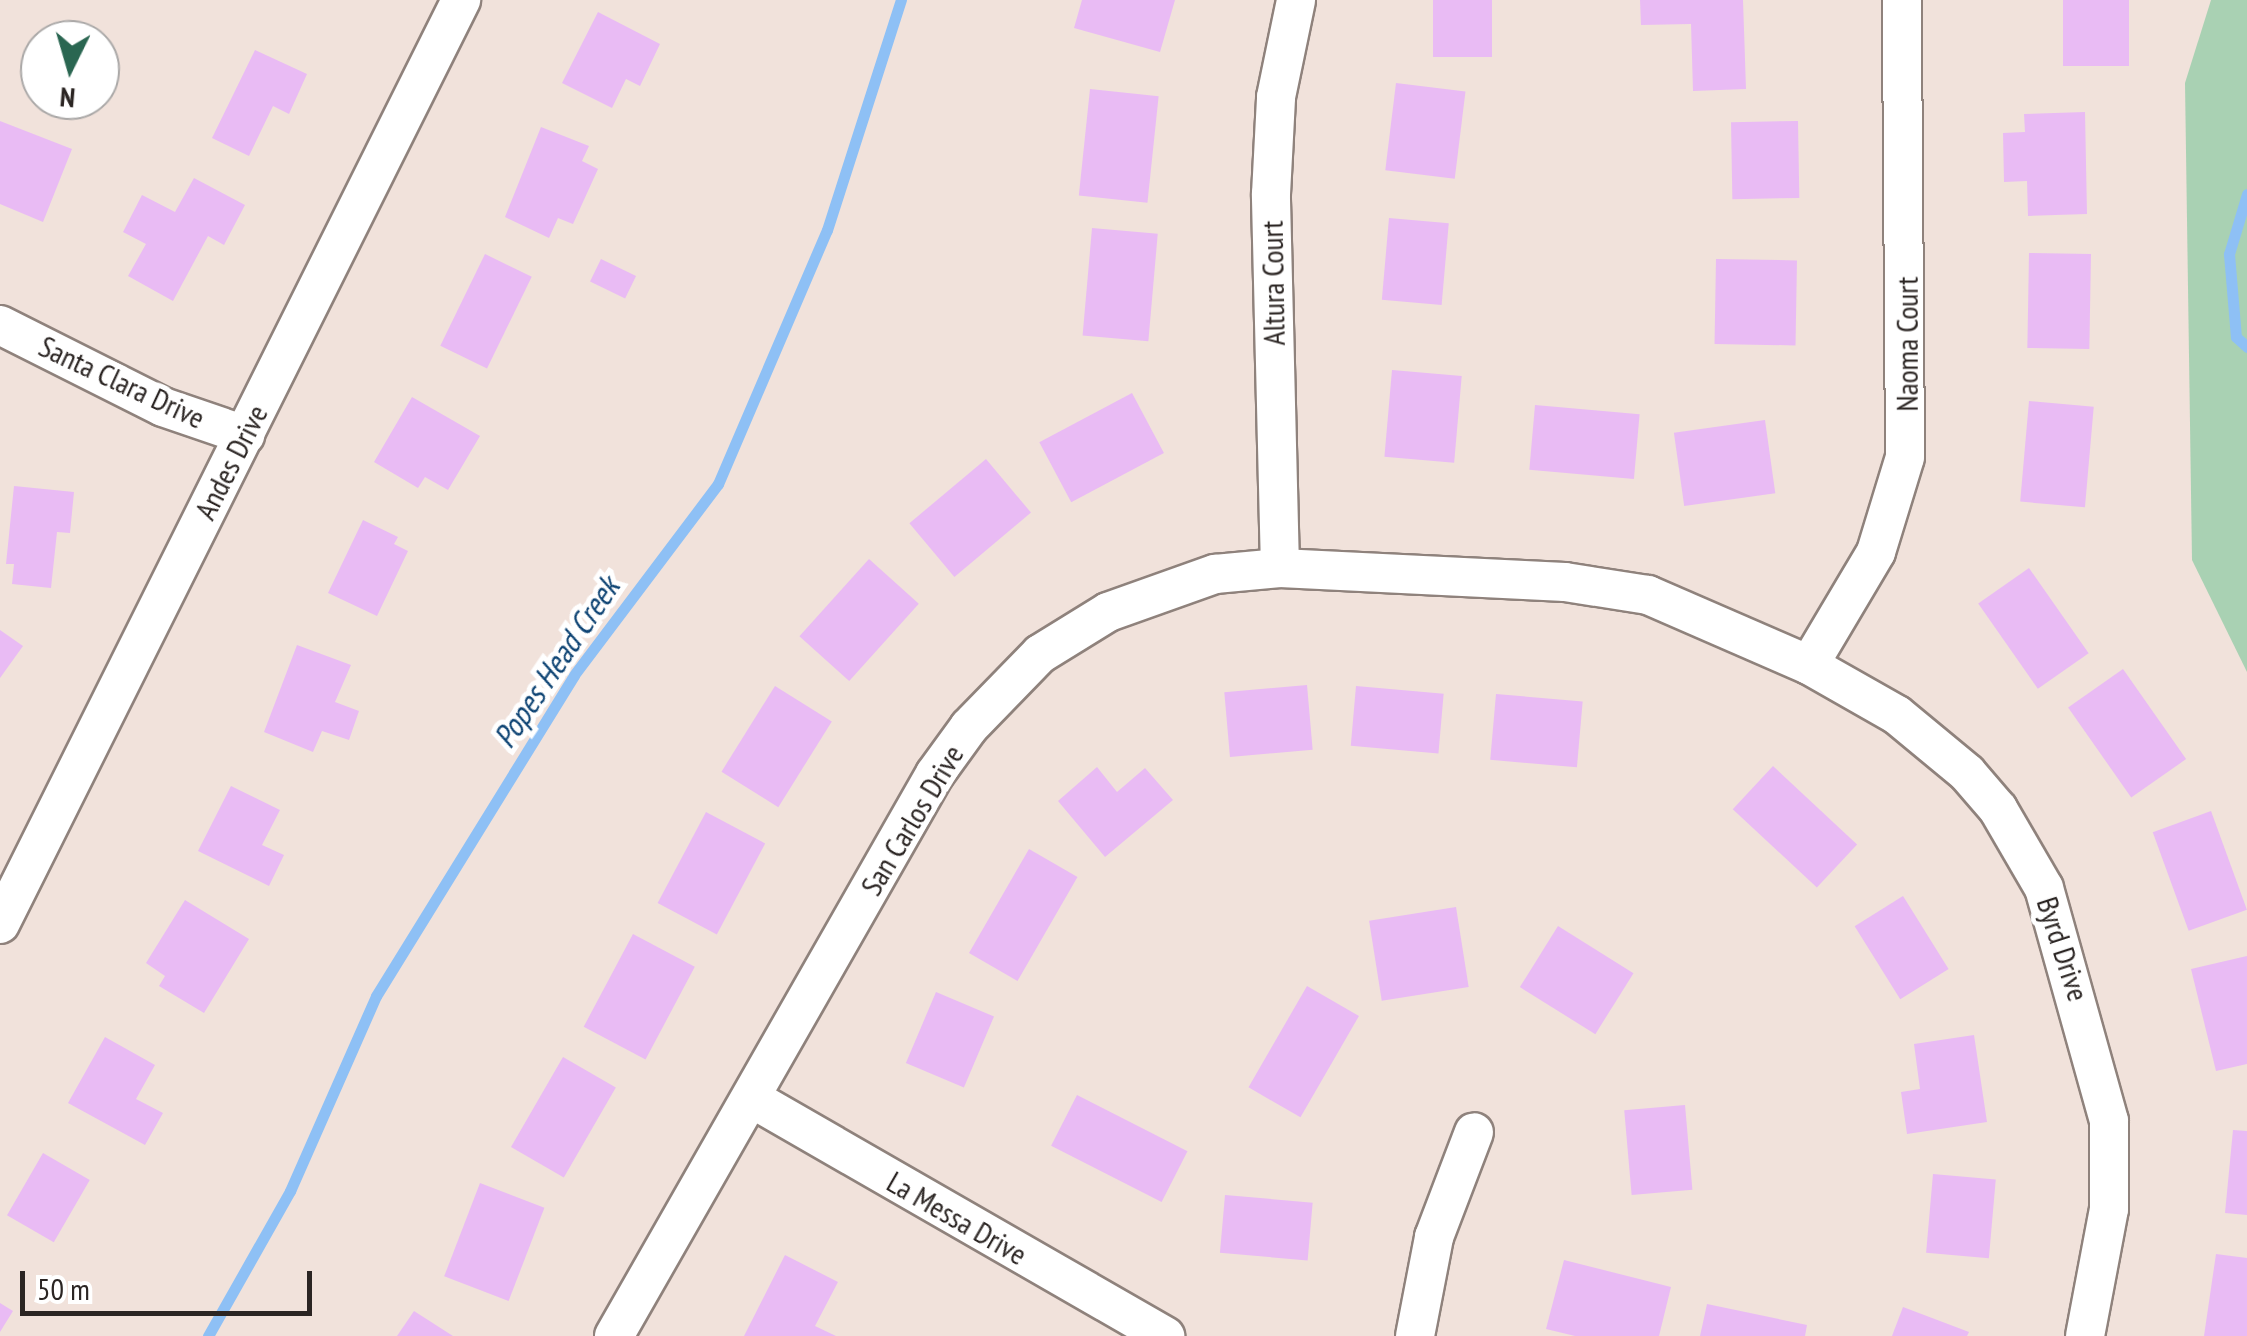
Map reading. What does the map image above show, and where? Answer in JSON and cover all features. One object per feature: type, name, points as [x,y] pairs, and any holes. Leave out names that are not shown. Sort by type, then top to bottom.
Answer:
[{"type":"street","name":"Andes Drive","points":[[0,924],[461,0]]},
{"type":"street","name":"Altura Court","points":[[1280,568],[1271,194],[1276,96],[1296,0]]},
{"type":"street","name":"Naoma Court","points":[[1809,666],[1876,552],[1905,457],[1902,0]]},
{"type":"street","name":"Santa Clara Drive","points":[[0,325],[163,407],[245,435]]},
{"type":"street","name":"San Carlos Drive","points":[[614,1336],[935,774],[1014,676],[1072,632],[1138,600],[1215,574],[1280,568],[1611,586],[1709,616],[1809,666]]},
{"type":"street","name":"Byrd Drive","points":[[1809,666],[1897,716],[1967,773],[1998,809],[2044,888],[2109,1121],[2109,1209],[2085,1336]]},
{"type":"street","name":"La Messa Drive","points":[[751,1098],[1164,1336]]},
{"type":"street","points":[[1415,1336],[1431,1248],[1474,1132]]},
{"type":"green space","points":[[2211,0],[2247,0],[2247,672],[2192,560],[2185,83]]},
{"type":"building","points":[[1082,0],[1175,0],[1160,52],[1074,28]]},
{"type":"building","points":[[1433,0],[1492,0],[1492,57],[1433,57]]},
{"type":"building","points":[[1640,0],[1743,0],[1746,89],[1693,91],[1691,24],[1641,25]]},
{"type":"building","points":[[2063,0],[2129,0],[2129,66],[2063,66]]},
{"type":"building","points":[[598,12],[660,44],[640,86],[626,79],[612,108],[562,83]]},
{"type":"building","points":[[255,50],[307,74],[289,114],[273,106],[249,156],[212,138]]},
{"type":"building","points":[[1396,83],[1465,92],[1455,179],[1385,170]]},
{"type":"building","points":[[1090,89],[1159,96],[1147,203],[1079,195]]},
{"type":"building","points":[[2085,112],[2087,214],[2028,216],[2027,181],[2004,182],[2003,133],[2025,132],[2024,114]]},
{"type":"building","points":[[0,121],[72,149],[43,222],[0,204]]},
{"type":"building","points":[[1798,121],[1799,198],[1732,199],[1731,122]]},
{"type":"building","points":[[541,127],[589,146],[582,161],[598,169],[573,224],[558,218],[549,238],[505,217]]},
{"type":"building","points":[[194,178],[245,205],[224,245],[208,236],[173,301],[128,276],[146,244],[123,232],[142,195],[175,212]]},
{"type":"building","points":[[1389,218],[1449,223],[1442,305],[1382,300]]},
{"type":"building","points":[[1092,228],[1158,234],[1148,341],[1083,336]]},
{"type":"building","points":[[2029,253],[2091,254],[2089,349],[2027,348]]},
{"type":"building","points":[[485,254],[532,277],[487,368],[440,346]]},
{"type":"building","points":[[601,259],[636,276],[625,299],[590,281]]},
{"type":"building","points":[[1716,259],[1797,260],[1796,345],[1715,344]]},
{"type":"building","points":[[1392,370],[1462,376],[1454,463],[1384,457]]},
{"type":"building","points":[[1132,393],[1164,453],[1071,502],[1039,442]]},
{"type":"building","points":[[412,397],[480,436],[448,490],[425,477],[418,488],[374,462]]},
{"type":"building","points":[[2029,401],[2094,407],[2085,507],[2020,502]]},
{"type":"building","points":[[1535,405],[1640,414],[1634,479],[1529,470]]},
{"type":"building","points":[[1765,420],[1775,493],[1684,506],[1674,433]]},
{"type":"building","points":[[986,459],[1031,513],[954,577],[909,523]]},
{"type":"building","points":[[14,486],[74,492],[70,533],[57,532],[51,588],[12,584],[14,564],[6,564]]},
{"type":"building","points":[[363,520],[398,537],[394,544],[408,551],[377,616],[328,593]]},
{"type":"building","points":[[869,559],[919,604],[849,681],[799,636]]},
{"type":"building","points":[[2029,568],[2089,653],[2038,689],[1978,604]]},
{"type":"building","points":[[0,630],[23,646],[0,678]]},
{"type":"building","points":[[297,645],[351,665],[335,702],[359,711],[349,740],[322,731],[313,752],[264,732]]},
{"type":"building","points":[[2123,669],[2186,759],[2131,798],[2068,707]]},
{"type":"building","points":[[1307,685],[1313,750],[1230,757],[1224,692]]},
{"type":"building","points":[[775,686],[832,722],[778,807],[721,772]]},
{"type":"building","points":[[1356,686],[1444,694],[1438,753],[1351,746]]},
{"type":"building","points":[[1496,694],[1583,702],[1577,767],[1490,760]]},
{"type":"building","points":[[1773,766],[1857,844],[1817,888],[1733,809]]},
{"type":"building","points":[[1097,767],[1117,792],[1145,768],[1173,800],[1105,857],[1058,801]]},
{"type":"building","points":[[231,786],[280,810],[262,845],[284,855],[269,886],[198,851]]},
{"type":"building","points":[[2211,811],[2247,910],[2189,931],[2153,832]]},
{"type":"building","points":[[706,812],[765,843],[717,934],[658,903]]},
{"type":"building","points":[[1029,849],[1077,877],[1017,981],[969,953]]},
{"type":"building","points":[[1903,896],[1949,969],[1900,999],[1855,926]]},
{"type":"building","points":[[185,900],[249,939],[204,1013],[159,986],[165,976],[146,963]]},
{"type":"building","points":[[1456,907],[1469,987],[1382,1001],[1369,921]]},
{"type":"building","points":[[1558,926],[1633,973],[1595,1034],[1520,987]]},
{"type":"building","points":[[633,934],[695,967],[646,1060],[584,1027]]},
{"type":"building","points":[[2247,956],[2247,1064],[2216,1071],[2191,969]]},
{"type":"building","points":[[1307,986],[1359,1016],[1300,1117],[1248,1087]]},
{"type":"building","points":[[936,992],[994,1017],[964,1087],[906,1063]]},
{"type":"building","points":[[1974,1035],[1987,1122],[1907,1134],[1901,1092],[1920,1089],[1914,1044]]},
{"type":"building","points":[[105,1037],[155,1065],[136,1099],[163,1113],[145,1145],[68,1103]]},
{"type":"building","points":[[563,1057],[616,1088],[564,1178],[511,1147]]},
{"type":"building","points":[[1077,1095],[1187,1151],[1162,1202],[1051,1146]]},
{"type":"building","points":[[1685,1105],[1692,1190],[1632,1195],[1624,1110]]},
{"type":"building","points":[[2233,1130],[2247,1131],[2247,1215],[2225,1213]]},
{"type":"building","points":[[43,1153],[90,1180],[54,1242],[7,1215]]},
{"type":"building","points":[[1933,1174],[1996,1179],[1989,1258],[1926,1253]]},
{"type":"building","points":[[480,1183],[544,1208],[509,1301],[444,1276]]},
{"type":"building","points":[[1225,1195],[1313,1203],[1308,1260],[1220,1253]]},
{"type":"building","points":[[2216,1254],[2247,1258],[2247,1336],[2204,1336]]},
{"type":"building","points":[[785,1255],[838,1282],[815,1326],[836,1336],[744,1336]]},
{"type":"building","points":[[1564,1260],[1671,1287],[1659,1336],[1575,1336],[1546,1329]]},
{"type":"building","points":[[0,1303],[13,1311],[0,1332]]},
{"type":"building","points":[[1707,1304],[1807,1325],[1805,1336],[1700,1336]]},
{"type":"building","points":[[1903,1307],[1969,1332],[1967,1336],[1892,1336]]},
{"type":"building","points":[[414,1311],[453,1336],[397,1336]]},
{"type":"waterway","name":"Popes Head Creek","points":[[208,1336],[290,1191],[376,996],[574,675],[718,484],[827,230],[901,0]]},
{"type":"waterway","name":"Popes Head Creek","points":[[2247,194],[2229,254],[2236,337],[2247,347]]}]
